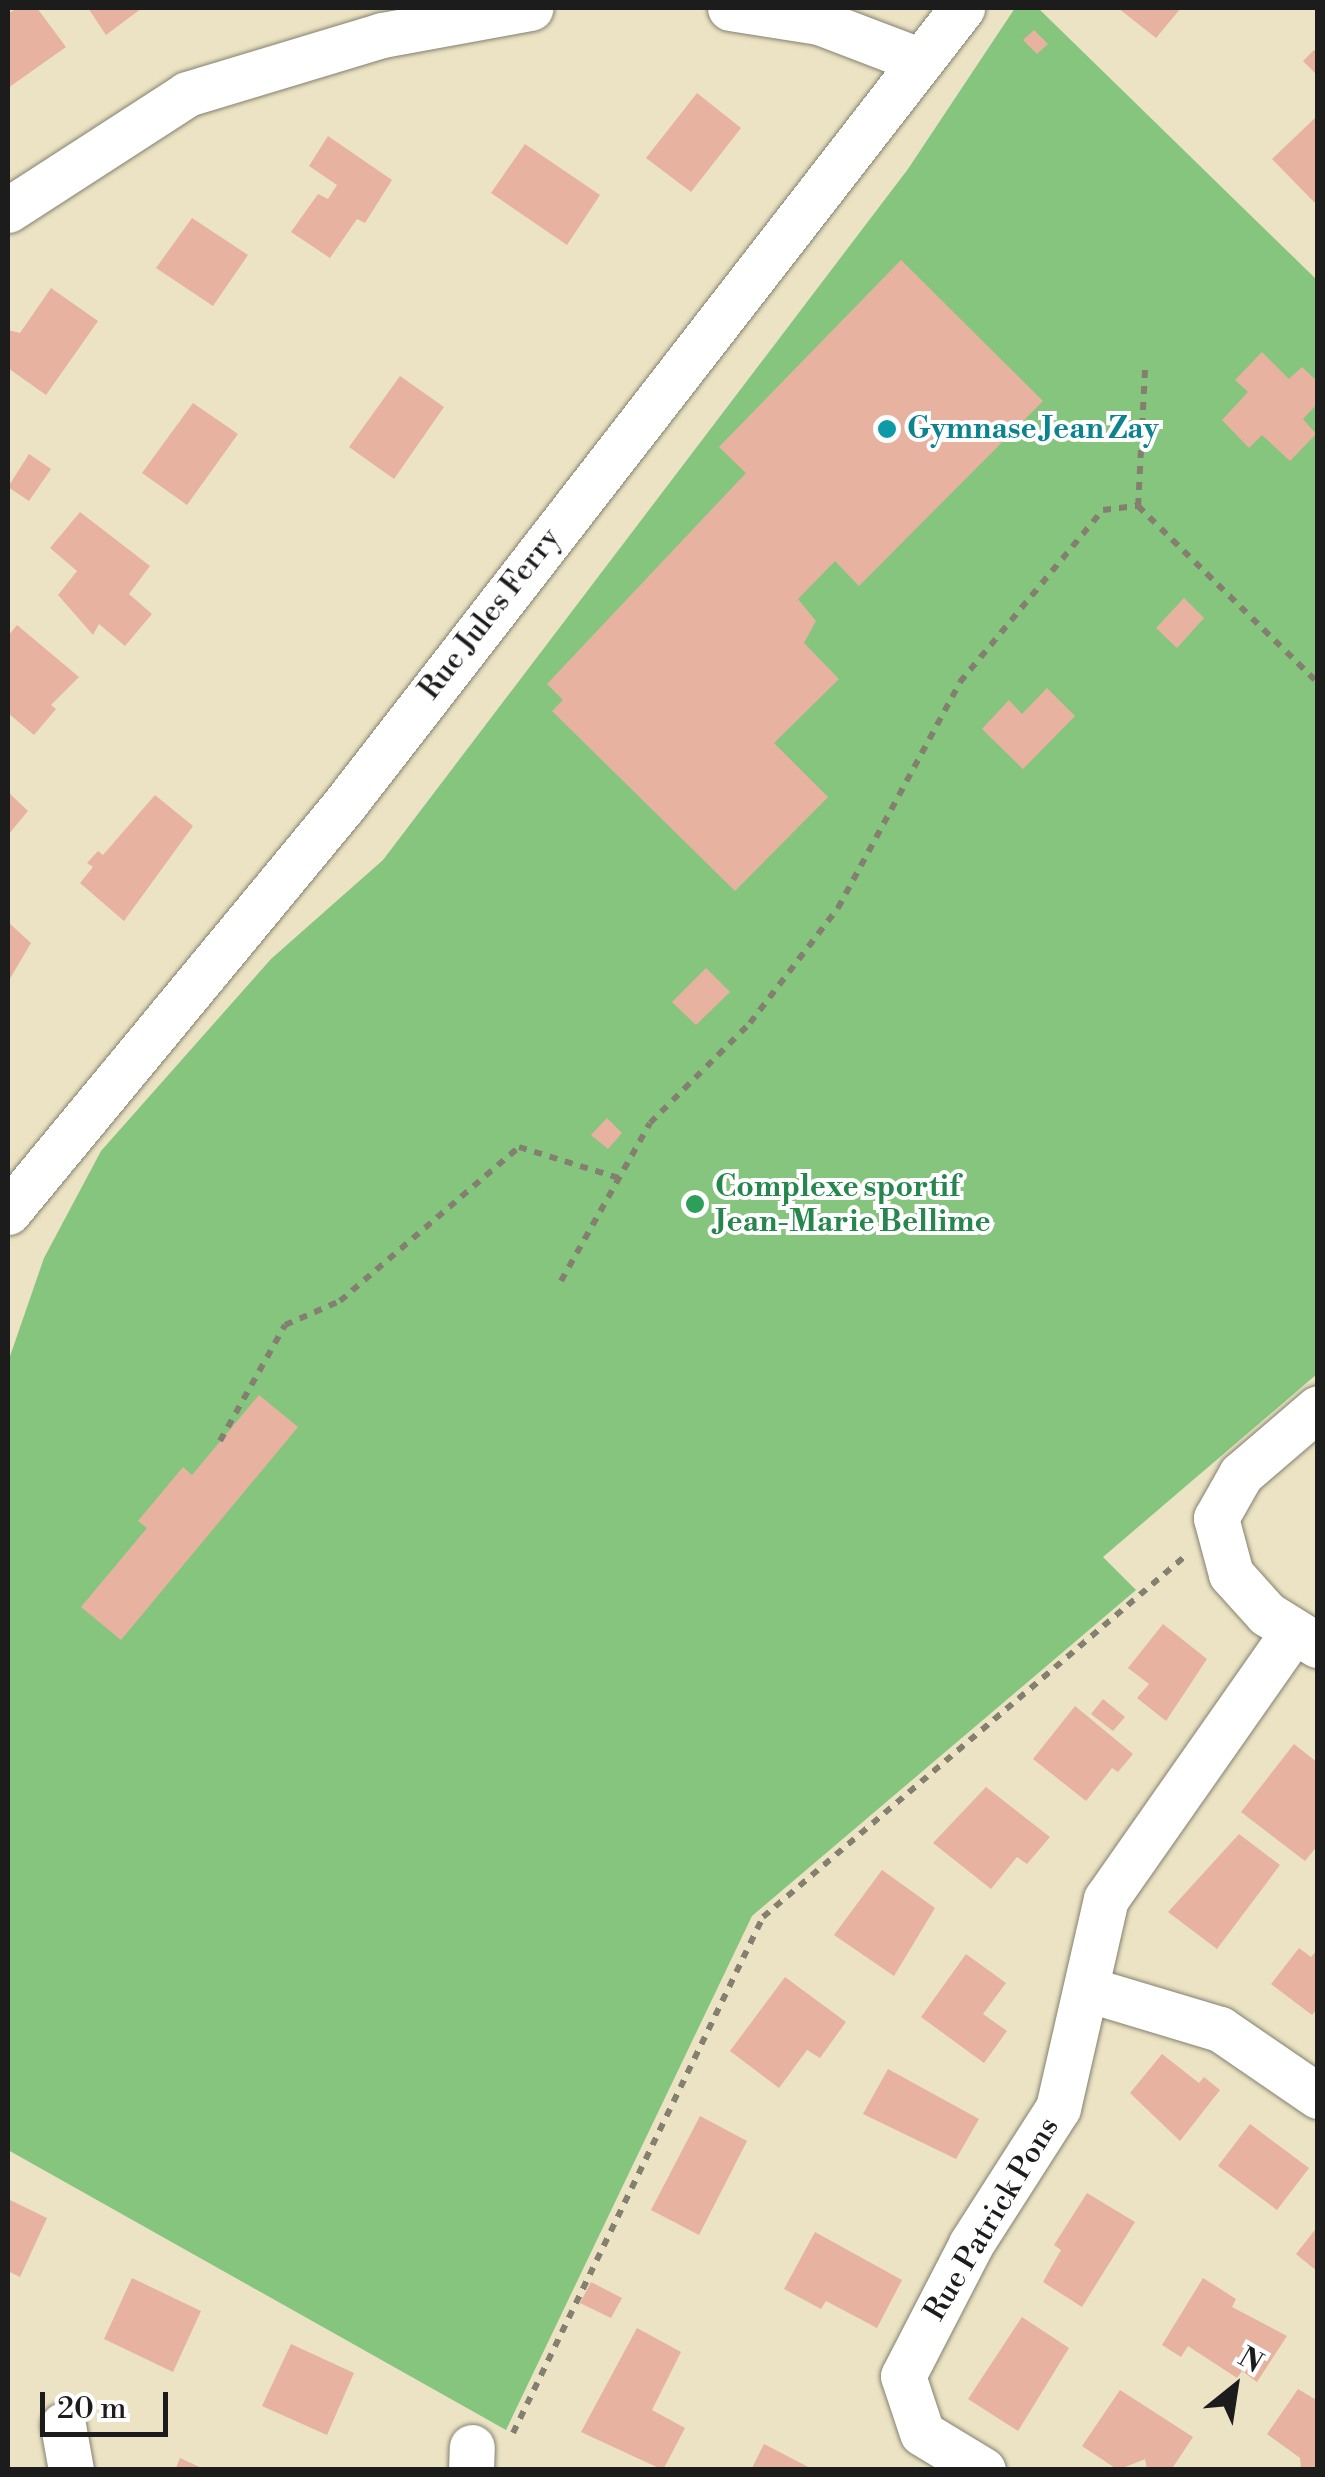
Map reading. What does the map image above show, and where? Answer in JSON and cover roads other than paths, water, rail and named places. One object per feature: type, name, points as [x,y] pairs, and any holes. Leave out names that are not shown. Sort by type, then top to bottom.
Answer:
[{"type":"street","points":[[8,210],[187,94],[382,35],[531,8]]},
{"type":"street","points":[[730,8],[836,27],[920,61]]},
{"type":"street","name":"Rue Jules Ferry","points":[[8,1212],[344,805],[962,8]]},
{"type":"street","points":[[1306,1638],[1267,1614],[1231,1574],[1217,1523],[1241,1474],[1318,1408]]},
{"type":"street","name":"Rue Patrick Pons","points":[[983,2470],[922,2433],[903,2376],[971,2244],[1058,2108],[1090,1990],[1106,1900],[1306,1638]]},
{"type":"street","points":[[1090,1990],[1220,2029],[1318,2096]]},
{"type":"street","points":[[63,2425],[71,2470]]},
{"type":"place","name":"Gymnase Jean Zay","points":[[887,429]]},
{"type":"place","name":"Complexe sportif Jean-Marie Bellime","points":[[695,1204]]}]
